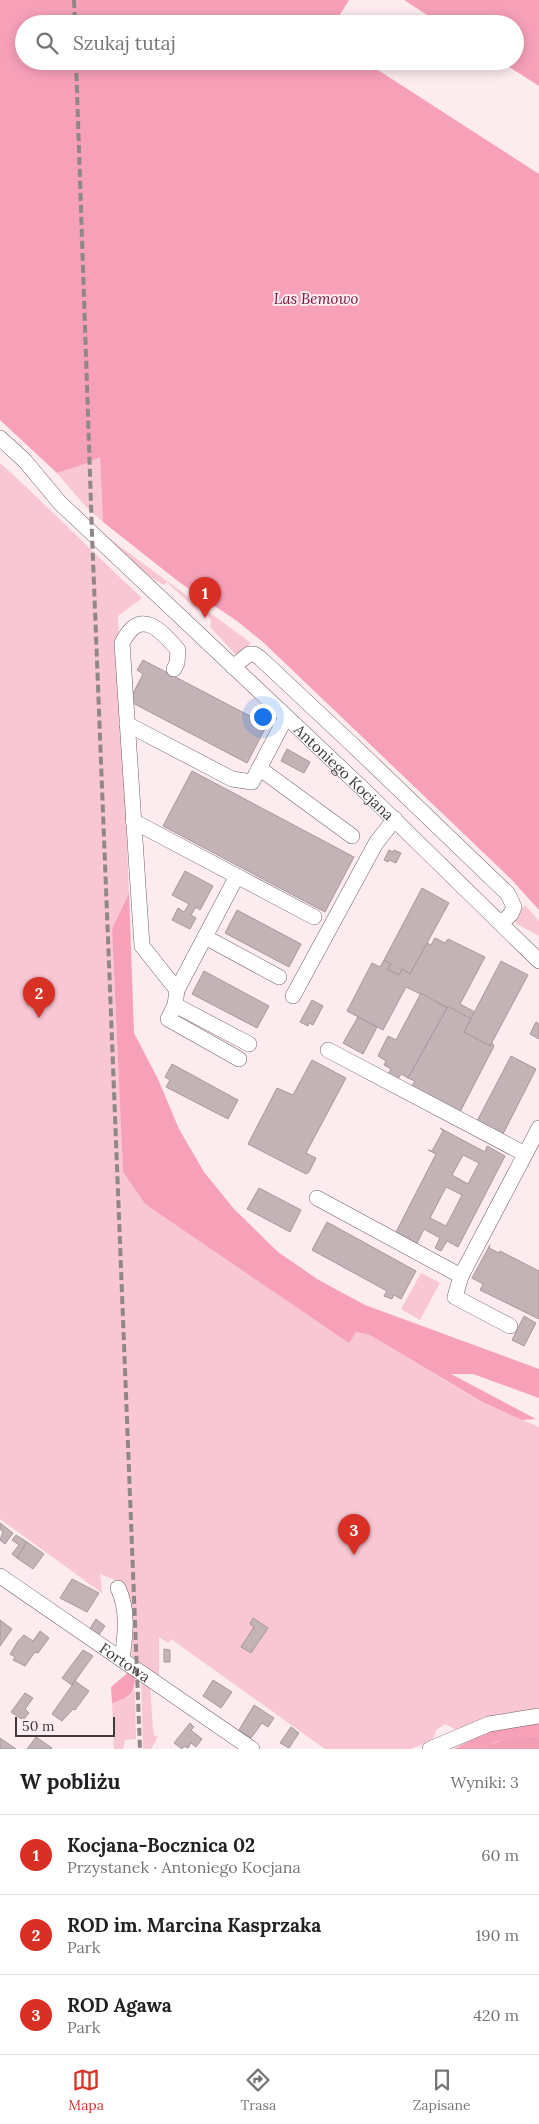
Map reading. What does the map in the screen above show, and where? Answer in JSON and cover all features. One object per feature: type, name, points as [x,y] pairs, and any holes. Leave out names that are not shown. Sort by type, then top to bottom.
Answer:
[{"type":"street","name":"Antoniego Kocjana","points":[[2,443],[25,461],[60,503],[395,819],[539,960]]},
{"type":"street","points":[[174,670],[177,663],[178,650],[161,630],[154,626],[143,624],[134,627],[128,633],[122,643],[142,946],[176,998],[248,1044]]},
{"type":"street","points":[[233,667],[249,654],[254,654],[260,658],[363,755],[508,894],[514,907],[511,914],[501,923]]},
{"type":"street","points":[[127,724],[232,779],[252,782],[286,717]]},
{"type":"street","points":[[258,768],[352,836]]},
{"type":"street","points":[[293,996],[376,844],[395,819]]},
{"type":"street","points":[[133,821],[314,917]]},
{"type":"street","points":[[237,876],[205,937],[168,1019],[239,1059]]},
{"type":"street","points":[[205,937],[279,977]]},
{"type":"street","points":[[328,1050],[525,1154]]},
{"type":"street","points":[[510,1326],[455,1297],[462,1276],[539,1128]]},
{"type":"street","points":[[317,1198],[462,1276]]},
{"type":"street","name":"Fortowa","points":[[0,1576],[252,1749]]},
{"type":"street","points":[[118,1588],[125,1606],[126,1628],[122,1660]]},
{"type":"street","points":[[430,1749],[490,1724],[539,1716]]},
{"type":"shaded area","points":[[100,456],[103,522],[86,507],[57,473],[85,464]]},
{"type":"shaded area","points":[[0,463],[142,598],[118,616],[129,893],[112,929],[123,1172],[145,1204],[349,1342],[356,1332],[370,1335],[481,1402],[539,1427],[539,1710],[457,1730],[445,1724],[436,1730],[433,1740],[411,1749],[325,1749],[171,1639],[168,1643],[159,1637],[159,1678],[132,1659],[129,1604],[122,1583],[100,1574],[102,1593],[0,1519]]},
{"type":"shaded area","points":[[96,527],[251,643],[237,656],[210,627],[211,620],[203,611],[197,610],[167,582],[164,585],[139,570]]},
{"type":"shaded area","points":[[525,905],[539,921],[539,936],[517,924],[513,918]]},
{"type":"shaded area","points":[[421,1273],[440,1283],[420,1320],[401,1309]]},
{"type":"shaded area","points":[[141,1679],[150,1685],[153,1729],[154,1735],[158,1737],[151,1749],[143,1749]]},
{"type":"shaded area","points":[[135,1689],[136,1739],[125,1740],[123,1749],[114,1749],[112,1703],[129,1697]]},
{"type":"shaded area","points":[[539,1736],[539,1749],[484,1749],[503,1740]]},
{"type":"green space","name":"Las Bemowo","points":[[0,0],[349,0],[340,15],[15,15],[15,70],[378,70],[539,174],[539,910],[511,879],[264,643],[237,621],[179,582],[103,522],[100,457],[57,473],[0,420]]},
{"type":"green space","points":[[404,0],[539,0],[539,86],[514,70],[524,70],[524,15],[427,15]]},
{"type":"green space","points":[[129,893],[134,1033],[158,1079],[179,1129],[204,1172],[234,1209],[278,1252],[317,1279],[365,1305],[539,1369],[539,1398],[473,1374],[451,1374],[536,1419],[522,1420],[482,1402],[370,1335],[356,1332],[349,1343],[145,1204],[123,1172],[112,929]]},
{"type":"green space","points":[[130,1671],[135,1674],[131,1694],[124,1699],[112,1703],[111,1687]]},
{"type":"green space","points":[[539,1720],[539,1736],[495,1742],[484,1749],[454,1749],[500,1725]]},
{"type":"building","points":[[143,660],[267,725],[247,763],[129,701],[143,674],[137,670]]},
{"type":"building","points":[[287,749],[310,762],[304,773],[281,761]]},
{"type":"building","points":[[192,771],[354,857],[325,912],[163,826]]},
{"type":"building","points":[[389,850],[401,853],[396,863],[384,860]]},
{"type":"building","points":[[185,871],[213,886],[200,910],[196,907],[191,915],[196,918],[190,929],[172,920],[178,908],[184,912],[189,904],[172,895]]},
{"type":"building","points":[[422,888],[449,903],[410,974],[402,969],[399,975],[387,969],[391,964],[384,960]]},
{"type":"building","points":[[237,910],[301,944],[289,967],[225,933]]},
{"type":"building","points":[[435,938],[445,943],[448,939],[485,957],[460,1004],[475,1012],[471,1019],[406,987],[383,1030],[347,1011],[372,963],[380,967],[384,960],[391,964],[387,969],[399,975],[402,969],[410,974],[427,943],[431,945]]},
{"type":"building","points":[[501,961],[528,975],[490,1046],[464,1032]]},
{"type":"building","points":[[204,971],[269,1006],[257,1028],[192,994]]},
{"type":"building","points":[[421,993],[447,1008],[408,1078],[401,1074],[398,1079],[388,1074],[391,1069],[384,1065],[386,1061],[378,1056],[388,1036],[396,1040]]},
{"type":"building","points":[[312,1000],[323,1006],[313,1025],[309,1023],[308,1026],[300,1022]]},
{"type":"building","points":[[448,1006],[471,1019],[464,1032],[490,1046],[492,1043],[494,1046],[460,1112],[412,1086],[415,1081],[408,1078]]},
{"type":"building","points":[[358,1017],[377,1027],[363,1054],[343,1043]]},
{"type":"building","points":[[536,1022],[539,1024],[539,1039],[530,1034]]},
{"type":"building","points":[[511,1056],[536,1069],[503,1134],[477,1121]]},
{"type":"building","points":[[312,1060],[346,1078],[306,1153],[316,1158],[306,1174],[248,1144],[277,1088],[293,1095]]},
{"type":"building","points":[[172,1064],[238,1100],[228,1119],[166,1087],[170,1080],[165,1077]]},
{"type":"building","points":[[440,1128],[485,1152],[487,1146],[505,1156],[458,1247],[447,1241],[441,1251],[435,1248],[440,1238],[424,1229],[416,1245],[395,1234],[436,1154],[428,1150],[432,1151],[443,1131]],"holes":[[[463,1155],[479,1163],[468,1184],[452,1175]],[[446,1187],[462,1195],[446,1226],[430,1218]]]},
{"type":"building","points":[[259,1188],[301,1210],[290,1232],[247,1209]]},
{"type":"building","points":[[327,1222],[416,1271],[401,1299],[394,1295],[392,1299],[384,1296],[387,1291],[312,1250]]},
{"type":"building","points":[[490,1245],[489,1248],[499,1253],[500,1251],[539,1271],[539,1319],[480,1290],[483,1284],[472,1278]]},
{"type":"building","points":[[524,1316],[536,1323],[524,1346],[512,1340]]},
{"type":"building","points":[[0,1523],[13,1533],[5,1544],[0,1540],[3,1532],[0,1529]]},
{"type":"building","points":[[16,1535],[27,1542],[17,1558],[12,1554],[19,1545],[12,1540]]},
{"type":"building","points":[[27,1542],[44,1554],[33,1569],[17,1558]]},
{"type":"building","points":[[72,1579],[99,1593],[87,1612],[60,1598]]},
{"type":"building","points":[[253,1618],[268,1628],[251,1653],[241,1647],[254,1627],[250,1624]]},
{"type":"building","points":[[96,1619],[105,1626],[98,1636],[89,1630]]},
{"type":"building","points":[[0,1620],[12,1629],[0,1646]]},
{"type":"building","points":[[40,1631],[49,1638],[38,1653],[35,1652],[25,1666],[13,1660],[15,1657],[10,1654],[18,1641],[24,1635],[33,1641]]},
{"type":"building","points":[[164,1649],[170,1650],[170,1662],[164,1662]]},
{"type":"building","points":[[83,1650],[93,1656],[72,1685],[62,1678]]},
{"type":"building","points":[[213,1680],[232,1692],[221,1708],[203,1696]]},
{"type":"building","points":[[75,1681],[89,1691],[75,1710],[73,1709],[62,1721],[52,1714]]},
{"type":"building","points":[[25,1693],[33,1698],[25,1709],[29,1713],[23,1720],[11,1712]]},
{"type":"building","points":[[254,1705],[274,1718],[268,1727],[262,1723],[251,1738],[239,1730]]},
{"type":"building","points":[[190,1723],[194,1727],[191,1730],[202,1739],[196,1747],[191,1743],[188,1748],[184,1746],[182,1749],[174,1743]]},
{"type":"building","points":[[291,1727],[299,1733],[289,1748],[280,1743]]},
{"type":"building","points":[[36,1737],[52,1748],[27,1749]]},
{"type":"building","points":[[0,1738],[16,1749],[0,1749]]},
{"type":"railway","points":[[74,0],[75,15]]},
{"type":"railway","points":[[76,70],[92,534],[140,1749]]},
{"type":"place","name":"Kocjana-Bocznica 02","points":[[205,618]]},
{"type":"place","name":"ROD im. Marcina Kasprzaka","points":[[39,1018]]},
{"type":"place","name":"ROD Agawa","points":[[354,1555]]}]
